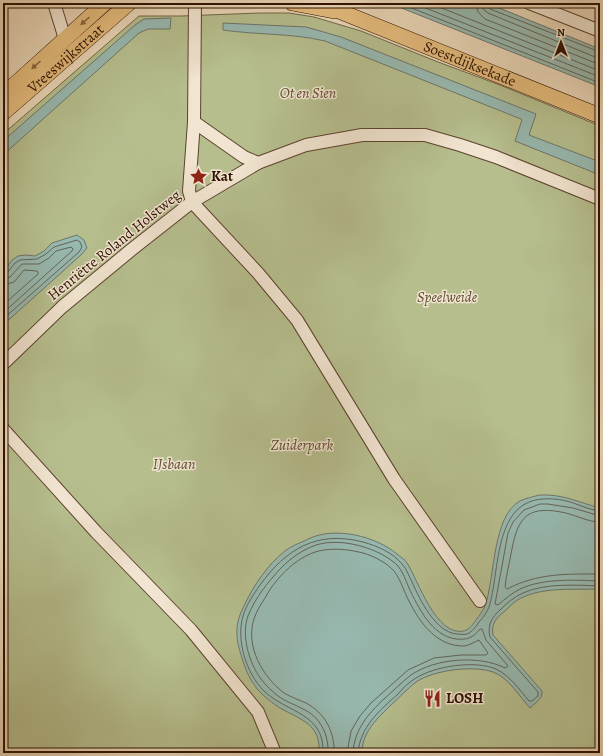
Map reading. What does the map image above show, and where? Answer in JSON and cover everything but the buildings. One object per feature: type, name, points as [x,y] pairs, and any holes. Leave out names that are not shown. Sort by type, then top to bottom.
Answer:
[{"type":"main road","name":"Vreeswijkstraat","points":[[3,95],[104,3]]},
{"type":"main road","name":"Vreeswijkstraat","points":[[3,113],[129,3]]},
{"type":"main road","name":"Soestdijksekade","points":[[292,3],[339,11]]},
{"type":"main road","name":"Soestdijksekade","points":[[324,3],[339,11],[600,116]]},
{"type":"street","name":"Vreeswijkstraat","points":[[54,3],[65,39]]},
{"type":"street","points":[[195,3],[194,122],[189,191],[192,202],[258,274],[297,320],[394,480],[480,602]]},
{"type":"street","points":[[529,3],[600,32]]},
{"type":"street","points":[[194,122],[244,157],[258,164]]},
{"type":"street","name":"Henriëtte Roland Holstweg","points":[[3,364],[62,307],[192,202],[258,164],[306,145],[362,135],[425,135],[496,157],[600,199]]},
{"type":"street","points":[[3,429],[96,532],[191,630],[258,712],[274,753]]},
{"type":"green space","name":"Zuiderpark","points":[[289,13],[314,17],[361,31],[600,126],[600,753],[3,753],[3,134],[139,16]]},
{"type":"water","points":[[389,3],[487,3],[600,49],[600,87]]},
{"type":"water","points":[[171,18],[170,29],[148,29],[139,33],[3,155],[3,141],[135,25],[144,19]]},
{"type":"water","points":[[223,23],[306,27],[341,37],[536,114],[529,135],[600,162],[600,175],[515,141],[522,120],[521,119],[325,41],[287,35],[223,30]]},
{"type":"water","points":[[77,235],[84,240],[87,248],[3,325],[3,273],[12,260],[18,256],[35,256],[44,251],[52,243]]},
{"type":"water","points":[[539,495],[563,497],[600,508],[600,589],[556,590],[525,596],[516,601],[495,622],[493,635],[542,691],[540,699],[530,708],[504,678],[493,672],[465,669],[433,674],[416,682],[384,712],[368,731],[364,739],[361,753],[319,753],[317,735],[313,729],[302,720],[280,708],[262,694],[255,686],[247,671],[237,638],[239,618],[257,583],[273,562],[285,551],[308,539],[330,533],[354,535],[378,542],[406,562],[422,594],[437,617],[445,625],[454,630],[464,631],[472,625],[485,606],[499,534],[504,520],[511,509],[520,501]]},
{"type":"place","name":"Kat","points":[[198,176]]},
{"type":"place","name":"LOSH","points":[[433,698]]},
{"type":"park label","name":"Ot en Sien","points":[[308,93]]},
{"type":"park label","name":"Speelweide","points":[[447,297]]},
{"type":"park label","name":"IJsbaan","points":[[174,464]]}]
